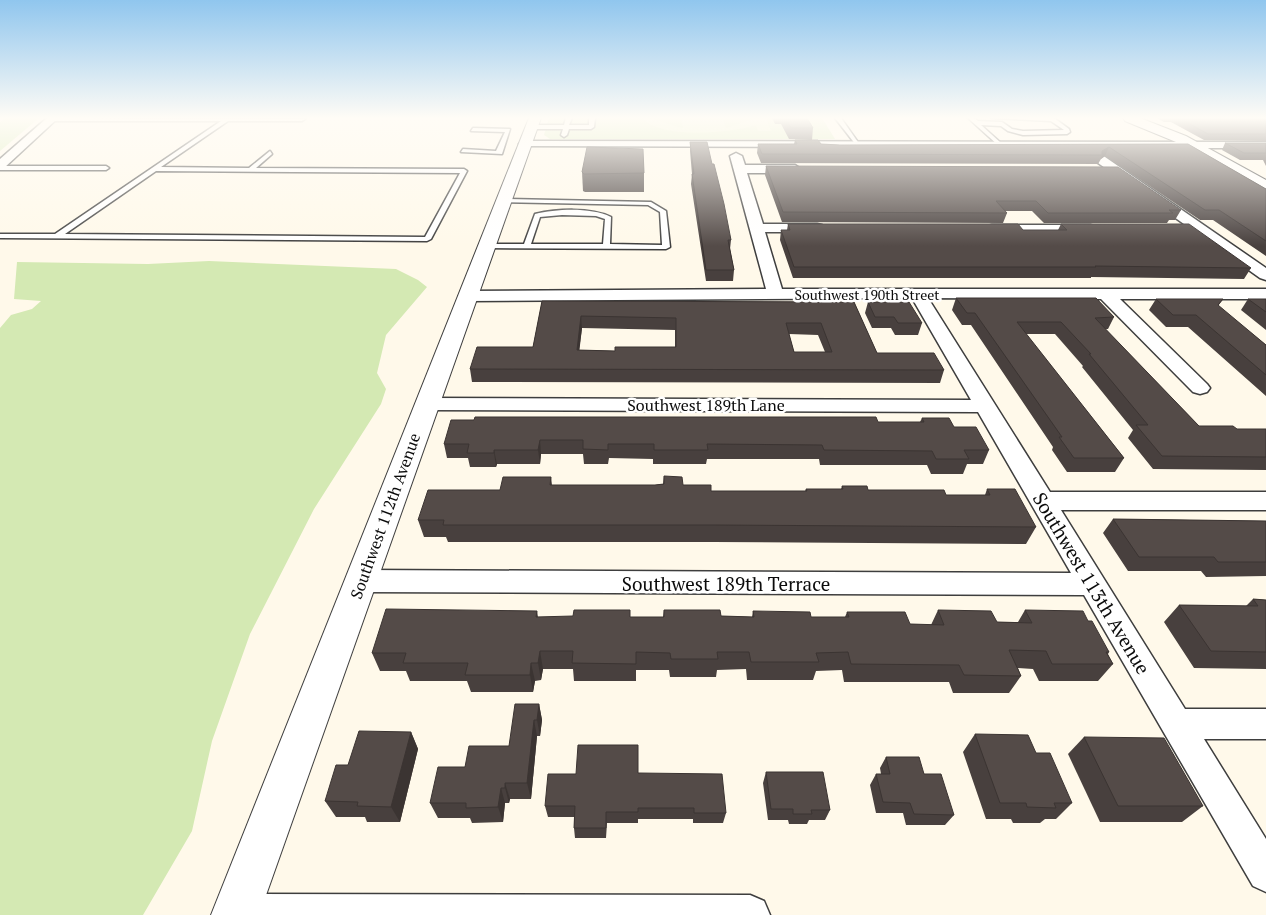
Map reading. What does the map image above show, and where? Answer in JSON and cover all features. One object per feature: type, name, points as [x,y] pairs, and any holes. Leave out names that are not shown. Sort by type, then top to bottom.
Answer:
[{"type":"street","name":"Southwest 112th Avenue","points":[[235,914],[426,404],[504,202],[513,161]]},
{"type":"street","points":[[738,161],[776,295]]},
{"type":"street","points":[[1102,161],[1266,275]]},
{"type":"street","points":[[1220,161],[1266,186]]},
{"type":"street","points":[[740,169],[810,169]]},
{"type":"street","points":[[1096,170],[1116,170]]},
{"type":"street","points":[[757,228],[831,228]]},
{"type":"street","points":[[978,229],[1106,229]]},
{"type":"street","points":[[1174,229],[1201,229]]},
{"type":"street","name":"Southwest 190th Street","points":[[467,296],[917,293],[1266,294]]},
{"type":"street","name":"Southwest 113th Avenue","points":[[917,293],[1266,873]]},
{"type":"street","points":[[1105,293],[1200,388]]},
{"type":"street","name":"Southwest 189th Lane","points":[[426,404],[986,406]]},
{"type":"street","points":[[1042,501],[1266,501]]},
{"type":"street","name":"Southwest 189th Terrace","points":[[361,581],[1092,584]]},
{"type":"street","points":[[1177,724],[1266,724]]},
{"type":"street","points":[[235,914],[750,915]]},
{"type":"lane","points":[[56,237],[166,161]]},
{"type":"lane","points":[[250,170],[261,161]]},
{"type":"lane","points":[[0,166],[106,168]]},
{"type":"lane","points":[[0,236],[426,239],[464,171],[154,169]]},
{"type":"lane","points":[[487,246],[666,247],[663,211],[649,203],[504,202]]},
{"type":"lane","points":[[527,246],[537,215],[600,214],[609,218],[606,247]]},
{"type":"lane","points":[[0,244],[28,237]]},
{"type":"green space","points":[[209,261],[396,269],[418,280],[427,287],[386,335],[377,373],[386,389],[381,404],[314,509],[250,634],[212,741],[192,831],[143,915],[0,915],[0,328],[11,315],[32,309],[41,301],[14,299],[17,262],[148,264]]},
{"type":"building","points":[[584,161],[643,161],[644,173],[584,174],[582,172]]},
{"type":"building","points":[[692,161],[711,161],[712,164],[714,164],[731,240],[728,240],[734,270],[706,270],[692,174],[694,174]]},
{"type":"building","points":[[1130,161],[1217,161],[1266,189],[1266,241],[1219,210],[1205,210]]},
{"type":"building","points":[[766,166],[1118,167],[1181,210],[1169,210],[1173,213],[1048,213],[1036,201],[996,201],[1007,213],[783,212]]},
{"type":"building","points":[[788,224],[1018,224],[1023,230],[1067,230],[1061,224],[1189,224],[1251,268],[1095,266],[794,267],[781,230],[790,230]]},
{"type":"building","points":[[956,298],[1096,298],[1114,317],[1095,318],[1199,426],[1233,426],[1237,429],[1266,429],[1266,457],[1162,456],[1136,425],[1148,425],[1089,354],[1091,354],[1061,322],[1017,322],[1124,458],[1074,458],[1059,437],[1062,437],[975,313],[967,313]]},
{"type":"building","points":[[1156,299],[1223,299],[1218,305],[1266,345],[1266,375],[1196,315],[1173,315]]},
{"type":"building","points":[[1248,299],[1266,299],[1266,312]]},
{"type":"building","points":[[542,301],[854,302],[877,353],[934,353],[944,370],[470,369],[477,347],[533,347]],"holes":[[[581,316],[676,318],[676,347],[615,347],[615,351],[577,350]],[[786,323],[821,323],[832,352],[794,352]]]},
{"type":"building","points":[[868,302],[909,302],[922,323],[898,323],[894,317],[875,317]]},
{"type":"building","points":[[475,417],[876,417],[878,422],[924,422],[922,418],[949,418],[954,427],[976,427],[989,450],[964,450],[969,459],[936,459],[932,451],[824,450],[822,445],[707,444],[708,450],[654,450],[654,444],[608,444],[608,450],[583,449],[583,440],[540,440],[538,450],[494,450],[494,453],[467,453],[469,444],[444,444],[451,420],[474,420]]},
{"type":"building","points":[[664,476],[682,477],[683,485],[711,485],[711,491],[807,491],[806,489],[843,489],[842,486],[867,486],[868,490],[944,490],[946,495],[990,495],[987,489],[1015,489],[1036,527],[443,525],[444,520],[418,520],[428,490],[500,490],[503,477],[551,477],[550,485],[655,485],[664,484]]},
{"type":"building","points":[[1113,519],[1266,521],[1266,562],[1218,562],[1214,557],[1139,557]]},
{"type":"building","points":[[1253,599],[1266,600],[1266,652],[1211,651],[1179,605],[1258,606]]},
{"type":"building","points":[[386,609],[537,611],[536,617],[573,616],[574,610],[630,610],[630,617],[664,617],[664,610],[720,610],[721,616],[754,617],[753,611],[810,612],[811,617],[849,617],[847,612],[905,612],[910,624],[944,625],[938,610],[991,611],[997,622],[1032,623],[1025,610],[1083,611],[1088,621],[1092,621],[1109,652],[1106,652],[1113,664],[1052,664],[1046,651],[1009,650],[1021,676],[964,675],[959,665],[851,664],[848,652],[816,653],[819,662],[751,662],[749,652],[717,652],[718,659],[671,659],[670,653],[636,652],[636,664],[572,663],[573,651],[540,651],[538,663],[531,663],[530,675],[465,675],[468,663],[403,663],[406,653],[372,653]]},
{"type":"building","points":[[515,704],[539,704],[537,720],[534,720],[527,783],[505,783],[505,788],[501,788],[498,807],[466,808],[466,803],[430,803],[438,767],[465,767],[469,746],[509,746]]},
{"type":"building","points":[[359,731],[411,732],[391,807],[357,806],[358,802],[325,801],[336,765],[348,765]]},
{"type":"building","points":[[975,734],[1028,735],[1036,753],[1050,753],[1072,803],[1054,803],[1056,808],[1027,807],[1026,803],[1000,803]]},
{"type":"building","points":[[1084,737],[1164,738],[1203,806],[1118,806]]},
{"type":"building","points":[[578,745],[638,745],[638,773],[722,774],[726,813],[694,813],[694,808],[638,808],[638,812],[606,812],[606,828],[574,828],[575,806],[545,806],[548,774],[576,774]]},
{"type":"building","points":[[886,757],[919,757],[924,774],[941,774],[954,815],[914,814],[910,803],[883,802],[876,774],[890,774]]},
{"type":"building","points":[[766,772],[823,772],[830,810],[811,810],[812,814],[793,814],[793,809],[771,809]]}]
